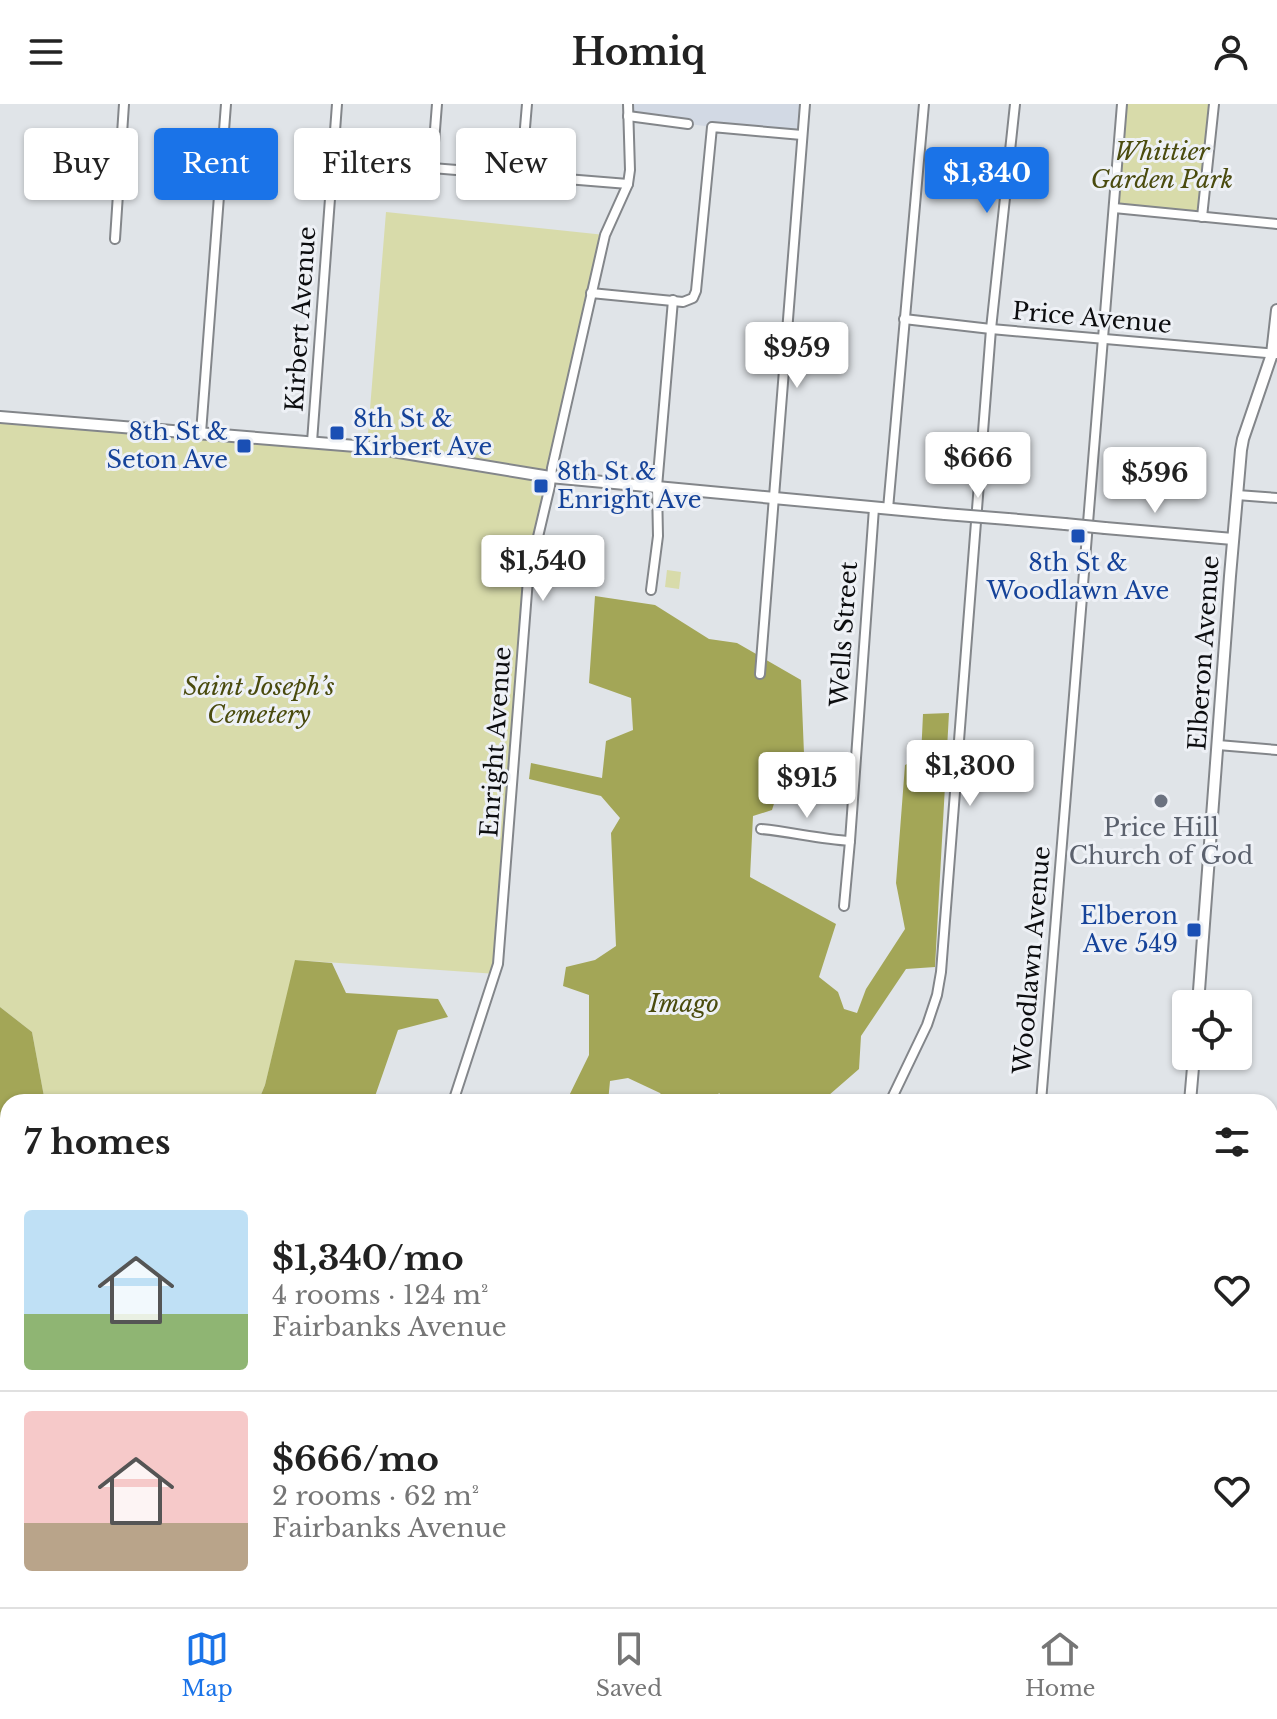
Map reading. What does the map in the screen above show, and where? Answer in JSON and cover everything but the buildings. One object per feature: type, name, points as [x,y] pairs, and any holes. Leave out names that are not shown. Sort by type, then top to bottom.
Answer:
[{"type":"street","points":[[115,239],[124,104]]},
{"type":"street","points":[[201,433],[226,104]]},
{"type":"street","name":"Kirbert Avenue","points":[[335,128],[337,104]]},
{"type":"street","points":[[435,128],[437,104]]},
{"type":"street","points":[[525,128],[527,104]]},
{"type":"street","name":"Enright Avenue","points":[[456,1094],[497,974],[528,579],[605,235],[628,184],[628,104]]},
{"type":"street","points":[[760,674],[805,104]]},
{"type":"street","points":[[888,509],[924,104]]},
{"type":"street","points":[[894,1094],[927,1025],[941,972],[991,329],[1015,104]]},
{"type":"street","name":"Woodlawn Avenue","points":[[1042,1094],[1122,104]]},
{"type":"street","points":[[1202,217],[1214,104]]},
{"type":"street","points":[[628,116],[688,124]]},
{"type":"street","points":[[591,293],[683,302],[693,298],[712,127],[802,135]]},
{"type":"street","points":[[576,180],[628,184]]},
{"type":"street","name":"Kirbert Avenue","points":[[312,442],[330,200]]},
{"type":"street","points":[[1114,208],[1277,224]]},
{"type":"street","points":[[651,590],[658,536],[657,487],[673,300]]},
{"type":"street","name":"Elberon Avenue","points":[[1199,990],[1243,439],[1275,354],[1277,310]]},
{"type":"street","name":"Price Avenue","points":[[904,319],[1275,354]]},
{"type":"street","points":[[0,417],[368,447],[550,477],[1233,539]]},
{"type":"street","points":[[1237,495],[1277,498]]},
{"type":"street","name":"Wells Street","points":[[844,906],[874,508]]},
{"type":"street","points":[[1218,745],[1277,750]]},
{"type":"street","points":[[761,829],[850,841]]},
{"type":"street","points":[[1191,1094],[1193,1070]]},
{"type":"shaded area","points":[[628,104],[805,104],[802,135],[628,116]]},
{"type":"green space","name":"Whittier Garden Park","points":[[1122,104],[1214,104],[1202,217],[1114,208]]},
{"type":"green space","name":"Saint Joseph’s Cemetery","points":[[386,212],[605,235],[531,563],[497,974],[296,960],[261,1094],[44,1094],[32,1032],[0,1007],[0,417],[367,446]]},
{"type":"green space","points":[[667,570],[681,572],[679,589],[665,587]]},
{"type":"green space","name":"Imago","points":[[595,596],[655,605],[709,639],[737,643],[801,680],[805,778],[782,778],[772,810],[753,816],[750,877],[836,924],[819,977],[838,992],[844,1009],[857,1013],[866,989],[905,929],[896,883],[905,765],[921,757],[923,714],[949,713],[935,967],[906,969],[861,1036],[859,1069],[830,1094],[661,1094],[628,1078],[610,1081],[609,1094],[570,1094],[589,1055],[589,995],[563,986],[566,967],[595,960],[616,946],[611,833],[620,818],[601,796],[529,779],[531,763],[602,778],[606,741],[633,730],[631,698],[589,683]]},
{"type":"green space","points":[[295,960],[332,963],[346,993],[438,999],[448,1017],[398,1030],[376,1094],[261,1094]]},
{"type":"green space","points":[[0,1007],[32,1032],[44,1094],[0,1094]]},
{"type":"place","name":"8th St & Kirbert Ave","points":[[337,433]]},
{"type":"place","name":"8th St & Seton Ave","points":[[244,446]]},
{"type":"place","name":"8th St & Enright Ave","points":[[541,486]]},
{"type":"place","name":"8th St & Woodlawn Ave","points":[[1078,536]]},
{"type":"place","name":"Price Hill Church of God","points":[[1161,801]]},
{"type":"place","name":"Elberon Ave 549","points":[[1194,930]]}]
